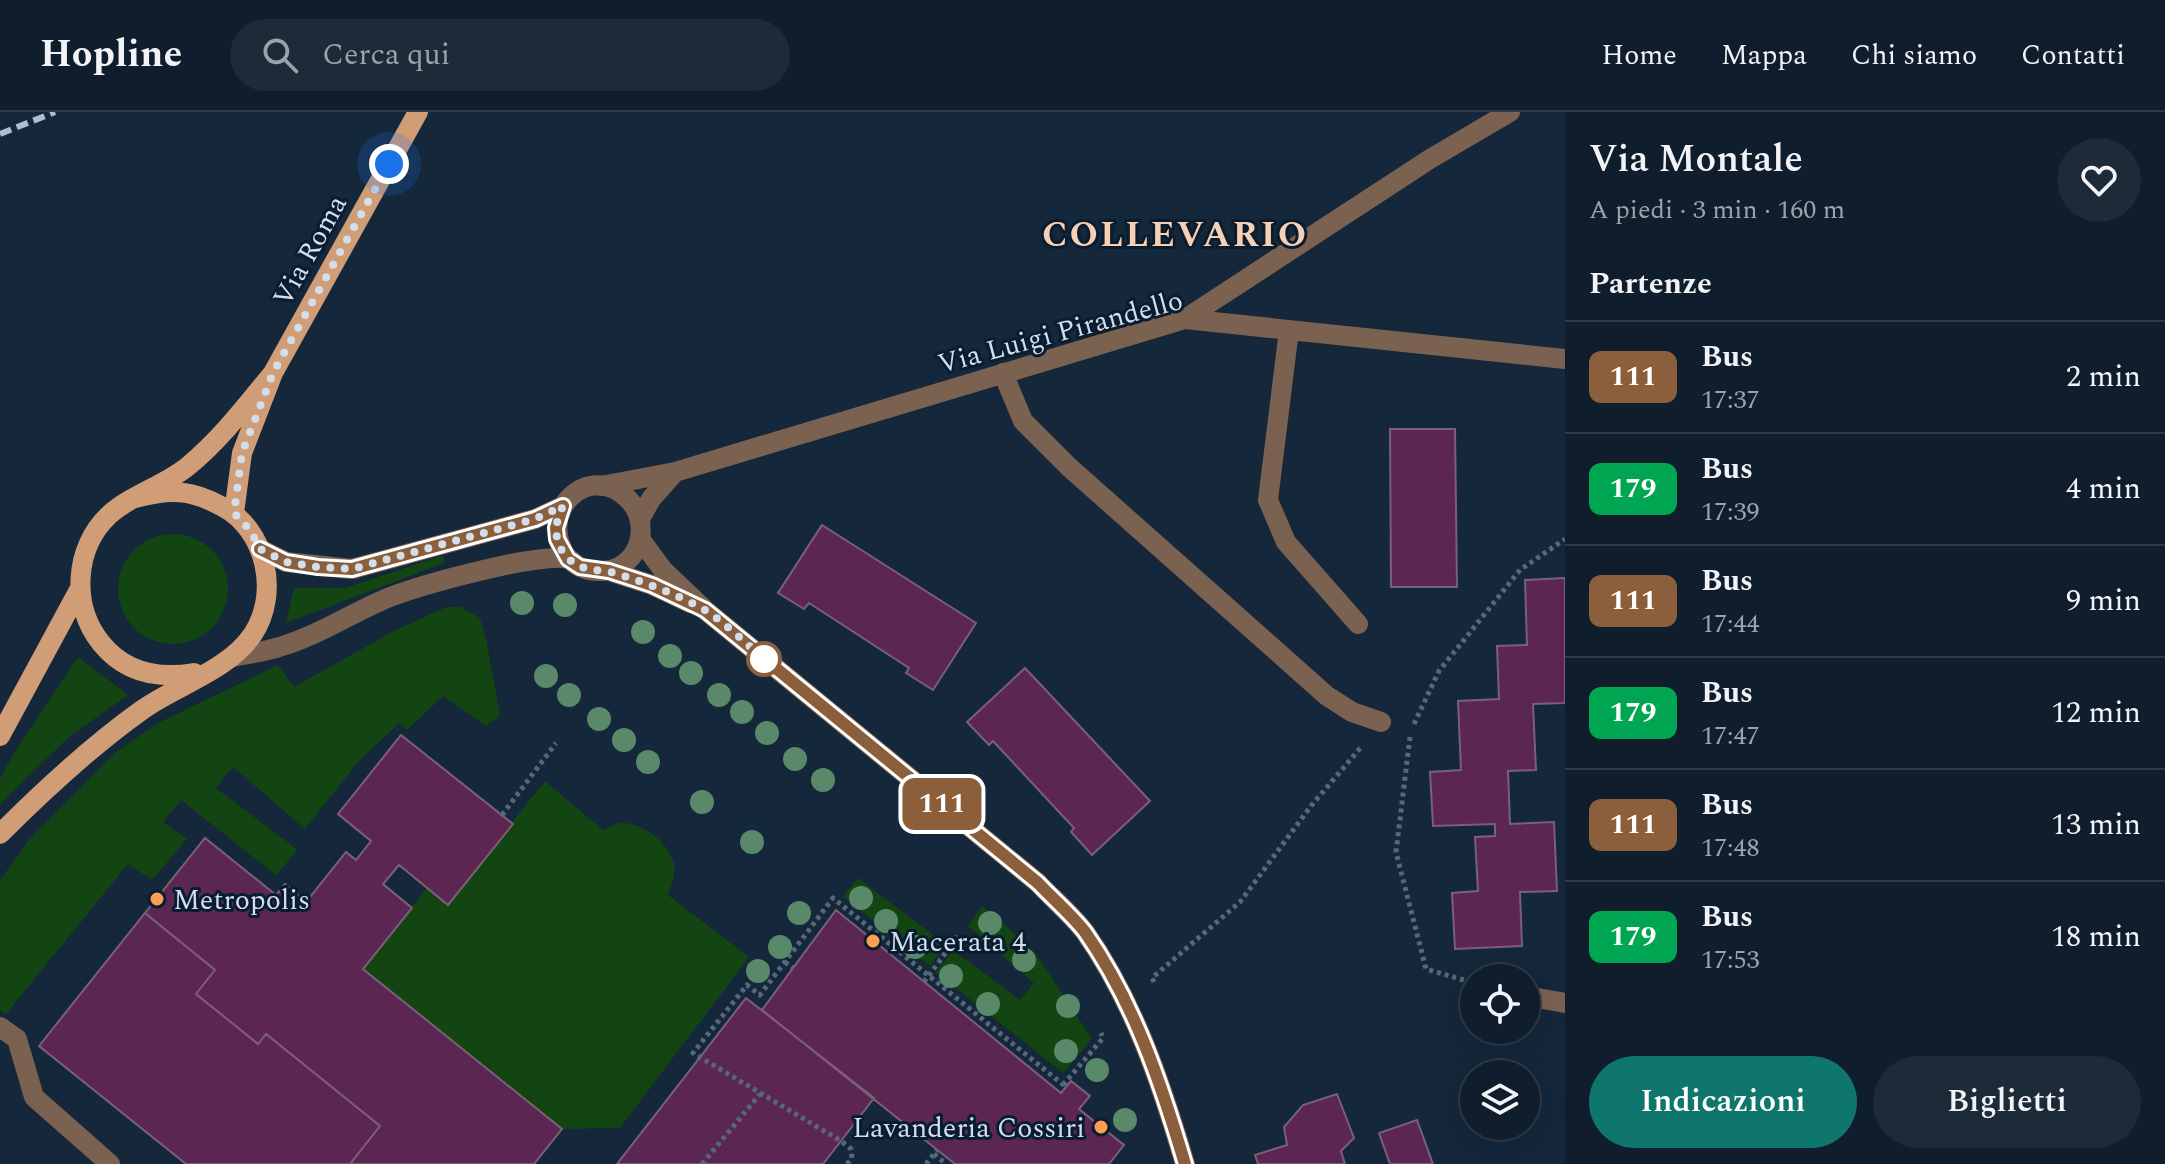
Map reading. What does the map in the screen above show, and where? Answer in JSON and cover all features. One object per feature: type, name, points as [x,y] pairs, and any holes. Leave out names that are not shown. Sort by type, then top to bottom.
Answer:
[{"type":"main road","name":"Via Roma","points":[[234,513],[242,453],[273,373],[418,112]]},
{"type":"main road","name":"Via Roma","points":[[209,670],[167,677],[133,668],[107,650],[96,637],[84,613],[79,590],[82,563],[96,530],[111,514],[178,474],[219,439],[273,373]]},
{"type":"main road","name":"Via Roma","points":[[0,834],[82,755],[146,707],[232,657],[253,634],[264,609],[267,576],[260,549],[250,530],[234,513],[202,495],[163,490],[135,498]]},
{"type":"main road","name":"Via Roma","points":[[0,736],[79,590]]},
{"type":"street","points":[[1185,319],[1430,159],[1510,112]]},
{"type":"street","name":"Via Luigi Pirandello","points":[[601,486],[675,472],[1185,319],[1565,359]]},
{"type":"street","points":[[1289,330],[1268,500],[1286,542],[1358,624]]},
{"type":"street","points":[[1003,373],[1023,421],[1069,467],[1327,696],[1352,712],[1381,722]]},
{"type":"street","points":[[609,571],[628,559],[651,499],[675,472]]},
{"type":"street","points":[[260,549],[286,562],[352,569],[535,519],[563,506],[575,493],[592,486],[614,489],[626,496],[635,507],[640,529],[663,570],[705,610],[1038,883],[1084,931],[1130,1011],[1162,1087],[1185,1164]]},
{"type":"street","points":[[563,506],[556,528],[557,539],[568,559],[580,567],[609,571],[652,585],[705,610]]},
{"type":"street","points":[[232,657],[282,647],[392,597],[477,571],[537,560],[568,559]]},
{"type":"street","points":[[1540,999],[1565,1003]]},
{"type":"street","points":[[0,1027],[17,1039],[34,1097],[110,1164]]},
{"type":"path","points":[[1460,979],[1426,969],[1396,852],[1411,729],[1439,671],[1511,581],[1520,570],[1565,539]]},
{"type":"path","points":[[1152,978],[1240,902],[1311,806],[1381,722]]},
{"type":"path","points":[[502,815],[556,743]]},
{"type":"path","points":[[847,1164],[852,1158],[851,1149],[693,1053],[747,985],[760,995],[833,898],[926,979],[1064,1086],[1103,1038],[1100,1031]]},
{"type":"path","points":[[926,979],[958,936]]},
{"type":"path","points":[[785,962],[793,968]]},
{"type":"path","points":[[1015,1055],[1020,1049]]},
{"type":"path","points":[[702,1164],[760,1094]]},
{"type":"path","points":[[926,1164],[936,1152],[946,1164]]},
{"type":"green space","points":[[173,534],[194,538],[212,550],[224,568],[228,589],[224,610],[212,628],[194,640],[173,644],[152,640],[134,628],[122,610],[118,589],[122,568],[134,550],[152,538]]},
{"type":"green space","points":[[444,555],[444,563],[286,623],[294,588],[345,588]]},
{"type":"green space","points":[[446,607],[461,607],[480,618],[500,715],[486,726],[443,696],[407,730],[399,723],[357,763],[305,829],[233,767],[216,788],[298,850],[276,875],[181,800],[163,822],[187,839],[152,880],[128,864],[6,1014],[0,1011],[0,880],[30,839],[115,753],[158,723],[278,665],[294,687],[392,632]]},
{"type":"green space","points":[[78,657],[128,695],[69,737],[0,804],[0,778]]},
{"type":"green space","points":[[545,781],[603,830],[629,823],[654,835],[667,849],[674,864],[668,895],[749,957],[620,1128],[562,1129],[363,969],[427,888],[447,904]]},
{"type":"green space","points":[[858,878],[946,945],[930,966],[843,896]]},
{"type":"green space","points":[[982,906],[1020,938],[1040,960],[1092,1039],[1063,1073],[936,972],[953,950],[1020,1000],[1034,983],[968,926]]},
{"type":"building","points":[[1390,429],[1455,429],[1457,587],[1391,587]]},
{"type":"building","points":[[822,525],[976,623],[933,690],[906,673],[909,668],[809,603],[804,609],[778,593]]},
{"type":"building","points":[[1565,578],[1565,703],[1533,704],[1536,770],[1508,771],[1510,824],[1554,822],[1557,891],[1520,892],[1522,946],[1455,949],[1452,893],[1478,891],[1475,837],[1495,836],[1495,824],[1433,826],[1430,772],[1461,770],[1458,701],[1499,699],[1497,646],[1527,645],[1525,580]]},
{"type":"building","points":[[1025,668],[1150,801],[1092,855],[1071,832],[1074,828],[993,741],[989,745],[967,722]]},
{"type":"building","points":[[401,735],[513,824],[448,905],[399,865],[383,884],[412,908],[363,969],[562,1129],[534,1164],[350,1164],[380,1126],[266,1034],[258,1044],[196,994],[215,970],[145,913],[205,838],[276,895],[285,884],[306,902],[346,852],[356,860],[371,841],[338,814]]},
{"type":"building","points":[[836,910],[1061,1093],[1071,1081],[1090,1096],[1079,1109],[1124,1145],[1109,1164],[955,1164],[762,1010]]},
{"type":"building","points":[[145,913],[215,970],[196,994],[258,1044],[266,1034],[380,1126],[350,1164],[186,1164],[39,1046]]},
{"type":"building","points":[[746,998],[874,1098],[841,1141],[823,1164],[617,1164]]},
{"type":"building","points":[[1337,1094],[1354,1138],[1341,1151],[1345,1164],[1258,1164],[1255,1155],[1287,1145],[1284,1127],[1303,1105]]},
{"type":"building","points":[[1417,1120],[1433,1164],[1390,1164],[1379,1133]]},
{"type":"railway","points":[[0,134],[55,112]]},
{"type":"bus line","name":"111","points":[[260,549],[286,562],[352,569],[535,519],[563,506],[557,516],[557,539],[568,559],[580,567],[609,571],[652,585],[705,610],[1038,883],[1084,931],[1130,1011],[1162,1087],[1185,1164]]},
{"type":"place","name":"Metropolis","points":[[157,899]]},
{"type":"place","name":"Macerata 4","points":[[873,941]]},
{"type":"place","name":"Lavanderia Cossiri","points":[[1101,1127]]},
{"type":"district","name":"COLLEVARIO","points":[[1175,233]]},
{"type":"route","points":[[389,164],[273,373],[242,453],[234,513],[250,530],[260,549],[286,562],[352,569],[535,519],[563,506],[557,516],[557,539],[568,559],[580,567],[609,571],[652,585],[705,610],[764,659]]}]
